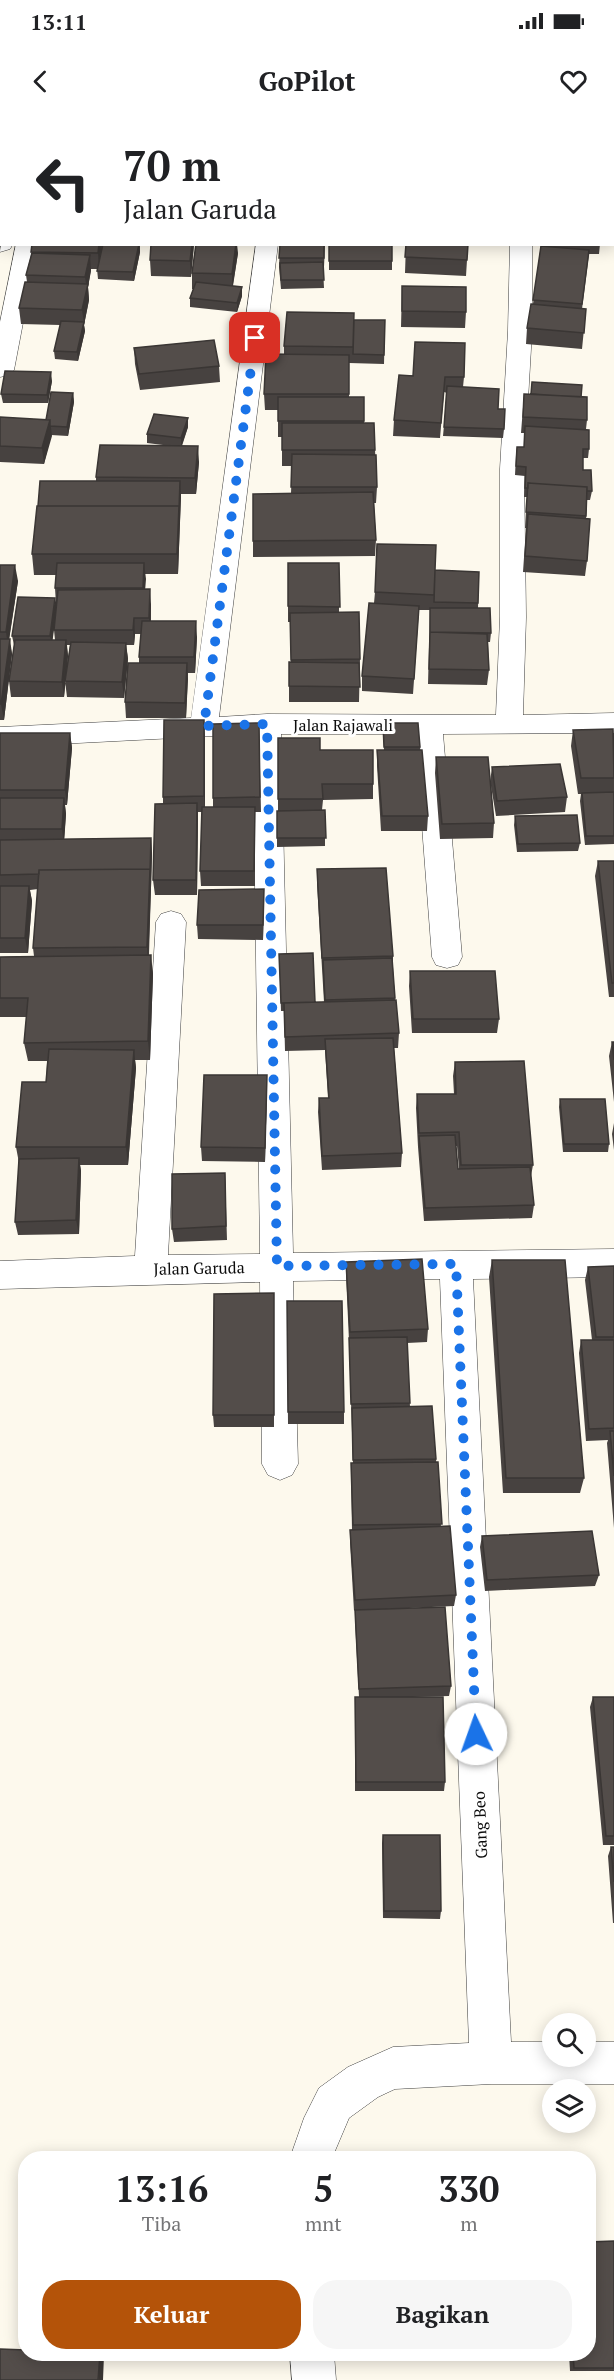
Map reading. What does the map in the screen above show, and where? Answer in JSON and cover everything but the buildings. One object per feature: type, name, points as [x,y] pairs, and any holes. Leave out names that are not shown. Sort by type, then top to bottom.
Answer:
[{"type":"street","points":[[2,369],[27,246]]},
{"type":"street","points":[[204,726],[267,246]]},
{"type":"street","points":[[509,725],[513,617],[512,469],[520,331],[521,246]]},
{"type":"street","name":"Jalan Rajawali","points":[[0,737],[267,724],[614,723]]},
{"type":"street","points":[[267,724],[280,1464]]},
{"type":"street","points":[[428,725],[447,957]]},
{"type":"street","points":[[151,1269],[171,922]]},
{"type":"street","name":"Jalan Garuda","points":[[0,1275],[277,1266],[614,1263]]},
{"type":"street","name":"Gang Beo","points":[[456,1264],[491,2063]]},
{"type":"street","points":[[313,2151],[319,2133],[334,2103],[363,2082],[393,2067],[491,2063],[614,2063]]},
{"type":"street","points":[[313,2361],[314,2380]]},
{"type":"route","points":[[255,338],[204,726],[267,724],[277,1266],[456,1264],[476,1734]]}]
